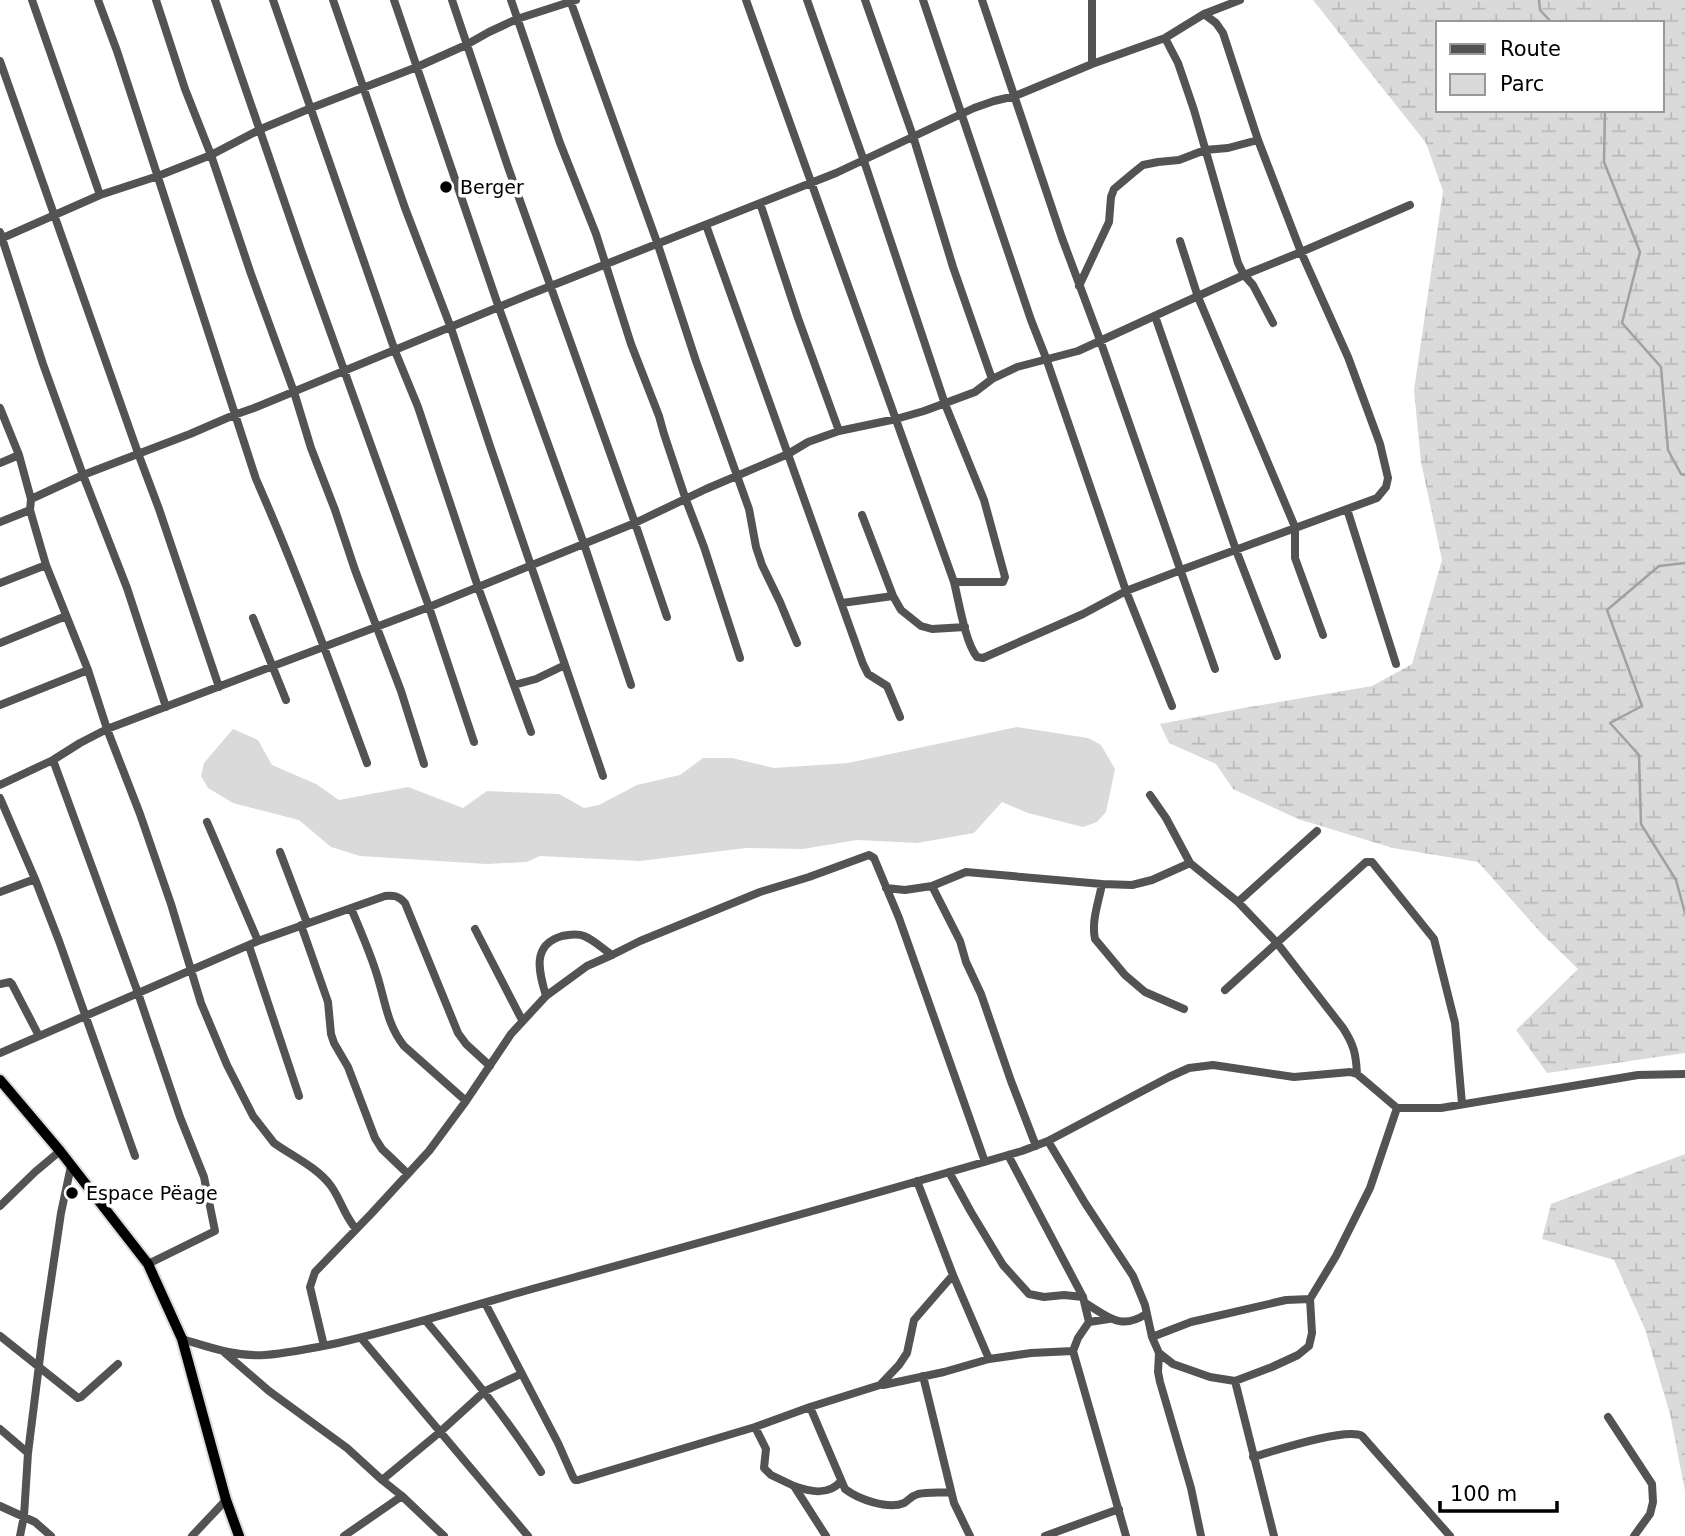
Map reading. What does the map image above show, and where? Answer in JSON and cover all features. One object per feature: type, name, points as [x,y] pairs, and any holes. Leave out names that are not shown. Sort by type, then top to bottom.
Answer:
[{"type":"highway","points":[[0,1080],[60,1151],[148,1264],[182,1339],[226,1500],[240,1536]]},
{"type":"street","points":[[32,0],[100,195]]},
{"type":"street","points":[[98,0],[117,51],[256,480],[324,647],[367,763]]},
{"type":"street","points":[[156,0],[185,89],[211,155],[294,392],[311,448],[401,691],[424,764]]},
{"type":"street","points":[[215,0],[474,742]]},
{"type":"street","points":[[273,0],[531,732]]},
{"type":"street","points":[[333,0],[405,208],[451,328],[603,776]]},
{"type":"street","points":[[394,0],[631,685]]},
{"type":"street","points":[[452,0],[667,617]]},
{"type":"street","points":[[511,0],[560,143],[596,234],[631,344],[659,416],[740,659]]},
{"type":"street","points":[[746,0],[954,582],[973,653],[984,658],[1126,592],[1377,498],[1386,487],[1388,478],[1380,444],[1348,357],[1301,252],[1258,140],[1223,33],[1216,23],[1204,14]]},
{"type":"street","points":[[807,0],[946,404],[984,500],[1005,576],[1003,582],[954,582]]},
{"type":"street","points":[[865,0],[913,136],[953,267],[992,379]]},
{"type":"street","points":[[923,0],[1126,592],[1172,706]]},
{"type":"street","points":[[982,0],[1079,286],[1215,668]]},
{"type":"street","points":[[1092,0],[1092,64]]},
{"type":"street","points":[[32,499],[83,475],[811,183],[993,101],[1015,96],[1165,38],[1204,14],[1240,0]]},
{"type":"street","points":[[166,707],[127,588],[43,364],[1,236],[100,195],[211,155],[261,129],[466,46],[517,19],[572,1],[749,509],[761,565],[797,643]]},
{"type":"street","points":[[1165,38],[1178,63],[1238,263],[1273,323]]},
{"type":"street","points":[[0,61],[219,687]]},
{"type":"street","points":[[1079,286],[1109,222],[1114,189],[1143,165],[1179,160],[1205,150],[1228,148],[1258,140]]},
{"type":"street","points":[[760,203],[839,431]]},
{"type":"street","points":[[0,785],[53,760],[107,729],[429,607],[584,544],[788,454],[808,442],[839,431],[896,419],[946,404],[975,392],[992,379],[1017,367],[1078,351],[1244,275],[1410,205]]},
{"type":"street","points":[[706,225],[868,674],[887,686],[900,717]]},
{"type":"street","points":[[1180,241],[1198,297],[1295,527],[1295,558],[1323,635]]},
{"type":"street","points":[[1155,316],[1236,550],[1277,656]]},
{"type":"street","points":[[0,408],[19,455],[32,499],[30,510],[46,565],[88,670],[107,729],[148,836],[201,1003],[226,1065],[253,1116],[274,1143],[319,1173],[332,1187],[348,1219],[356,1228]]},
{"type":"street","points":[[0,463],[19,455]]},
{"type":"street","points":[[1347,509],[1395,664]]},
{"type":"street","points":[[0,522],[30,510]]},
{"type":"street","points":[[862,515],[892,596],[901,610],[921,626],[932,629],[965,627]]},
{"type":"street","points":[[0,583],[46,565]]},
{"type":"street","points":[[842,603],[892,596]]},
{"type":"street","points":[[0,643],[66,616]]},
{"type":"street","points":[[253,618],[286,700]]},
{"type":"street","points":[[514,685],[536,680],[565,665]]},
{"type":"street","points":[[0,705],[88,670]]},
{"type":"street","points":[[53,760],[180,1117],[204,1177],[215,1228],[213,1233],[148,1264]]},
{"type":"street","points":[[1150,794],[1190,863],[1238,902],[1277,943],[1343,1028],[1356,1055],[1357,1074]]},
{"type":"street","points":[[0,798],[52,922],[135,1156]]},
{"type":"street","points":[[207,822],[258,941]]},
{"type":"street","points":[[1238,902],[1317,831]]},
{"type":"street","points":[[280,852],[328,1002],[334,1043],[348,1067],[375,1138],[382,1149],[408,1174]]},
{"type":"street","points":[[324,1346],[310,1287],[314,1272],[429,1151],[522,1020],[546,996],[587,966],[640,941],[730,903],[869,855],[874,858],[899,918],[985,1162]]},
{"type":"street","points":[[1225,990],[1366,862],[1372,862],[1434,939],[1455,1023],[1462,1104]]},
{"type":"street","points":[[886,888],[905,890],[932,886],[966,872],[1132,885],[1152,880],[1190,863]]},
{"type":"street","points":[[0,892],[35,879]]},
{"type":"street","points":[[1102,884],[1095,916],[1095,939],[1125,975],[1139,987],[1184,1010]]},
{"type":"street","points":[[932,886],[960,941],[1036,1146]]},
{"type":"street","points":[[0,1053],[258,941],[385,896],[395,895],[405,903],[458,1033],[489,1066]]},
{"type":"street","points":[[351,908],[397,1037],[466,1101]]},
{"type":"street","points":[[475,929],[522,1020]]},
{"type":"street","points":[[546,996],[540,969],[541,951],[545,944],[564,936],[583,935],[612,955]]},
{"type":"street","points":[[249,946],[299,1096]]},
{"type":"street","points":[[0,984],[12,984],[38,1036]]},
{"type":"street","points":[[182,1339],[222,1351],[262,1355],[324,1346],[426,1321],[1036,1146],[1169,1077],[1196,1067],[1213,1065],[1294,1077],[1340,1072],[1357,1074],[1397,1108],[1441,1108],[1638,1075],[1685,1074]]},
{"type":"street","points":[[1159,1353],[1173,1364],[1210,1377],[1235,1381],[1298,1355],[1308,1346],[1312,1333],[1310,1299],[1336,1256],[1370,1188],[1397,1108]]},
{"type":"street","points":[[1048,1142],[1133,1276],[1145,1305],[1152,1337],[1159,1353],[1158,1372],[1202,1536]]},
{"type":"street","points":[[0,1206],[60,1151]]},
{"type":"street","points":[[1008,1155],[1084,1300],[1089,1322]]},
{"type":"street","points":[[20,1536],[39,1366],[61,1213],[71,1166]]},
{"type":"street","points":[[949,1172],[1003,1265],[1029,1294],[1044,1297],[1064,1295],[1084,1300],[1110,1319]]},
{"type":"street","points":[[917,1181],[989,1359]]},
{"type":"street","points":[[880,1385],[900,1365],[907,1353],[914,1320],[953,1275]]},
{"type":"street","points":[[1152,1337],[1191,1322],[1286,1300],[1310,1299]]},
{"type":"street","points":[[485,1303],[575,1480],[755,1427],[880,1385],[923,1377],[989,1359],[1073,1351]]},
{"type":"street","points":[[1126,1536],[1073,1351],[1077,1338],[1089,1322],[1110,1319],[1129,1322],[1148,1317]]},
{"type":"street","points":[[1148,1317],[1167,1331]]},
{"type":"street","points":[[426,1321],[485,1391],[541,1472]]},
{"type":"street","points":[[0,1336],[80,1398],[118,1364]]},
{"type":"street","points":[[361,1338],[528,1536]]},
{"type":"street","points":[[222,1351],[270,1391],[347,1448],[444,1536]]},
{"type":"street","points":[[1158,1372],[1173,1364]]},
{"type":"street","points":[[382,1480],[485,1391],[522,1374]]},
{"type":"street","points":[[923,1377],[951,1492],[971,1536]]},
{"type":"street","points":[[1235,1381],[1274,1536]]},
{"type":"street","points":[[810,1407],[841,1481],[845,1489],[852,1494],[882,1504],[897,1505],[905,1503],[913,1495],[951,1492]]},
{"type":"street","points":[[1608,1417],[1652,1484],[1653,1502],[1650,1514],[1634,1536]]},
{"type":"street","points":[[755,1427],[765,1449],[764,1468],[771,1475],[808,1490],[832,1489],[841,1481]]},
{"type":"street","points":[[0,1429],[28,1453]]},
{"type":"street","points":[[1253,1457],[1329,1437],[1357,1434],[1362,1436],[1446,1534]]},
{"type":"street","points":[[794,1486],[826,1536]]},
{"type":"street","points":[[344,1536],[402,1496]]},
{"type":"street","points":[[192,1536],[226,1500]]},
{"type":"street","points":[[1045,1536],[1119,1509]]},
{"type":"street","points":[[2,1511],[24,1516],[51,1536]]},
{"type":"green space","points":[[1313,0],[1685,0],[1685,1053],[1547,1073],[1516,1030],[1578,969],[1541,933],[1478,862],[1393,848],[1298,819],[1233,789],[1216,764],[1169,743],[1160,724],[1372,686],[1412,664],[1442,560],[1421,462],[1414,390],[1443,191],[1426,143]]},
{"type":"green space","points":[[1017,727],[1088,738],[1101,745],[1115,769],[1106,812],[1097,822],[1083,827],[1028,813],[1002,802],[974,833],[917,843],[857,840],[803,849],[746,848],[640,861],[540,856],[527,862],[486,864],[360,856],[331,847],[299,820],[233,803],[208,788],[201,776],[204,763],[233,729],[258,740],[272,765],[316,784],[339,800],[408,787],[463,808],[487,791],[559,794],[584,808],[599,805],[637,785],[680,775],[703,758],[732,758],[774,768],[848,763]]},
{"type":"green space","points":[[1685,1154],[1685,1491],[1670,1414],[1645,1329],[1614,1260],[1542,1239],[1551,1204]]},
{"type":"waterway","points":[[1539,0],[1540,10],[1550,21]]},
{"type":"waterway","points":[[1605,112],[1604,162],[1640,252],[1622,323],[1661,367],[1668,450],[1681,474],[1685,475]]},
{"type":"waterway","points":[[1685,563],[1659,566],[1607,610],[1642,706],[1610,723],[1639,755],[1641,824],[1676,880],[1685,913]]},
{"type":"place","name":"Berger","points":[[446,187]]},
{"type":"place","name":"Espace Pëage","points":[[72,1193]]}]
